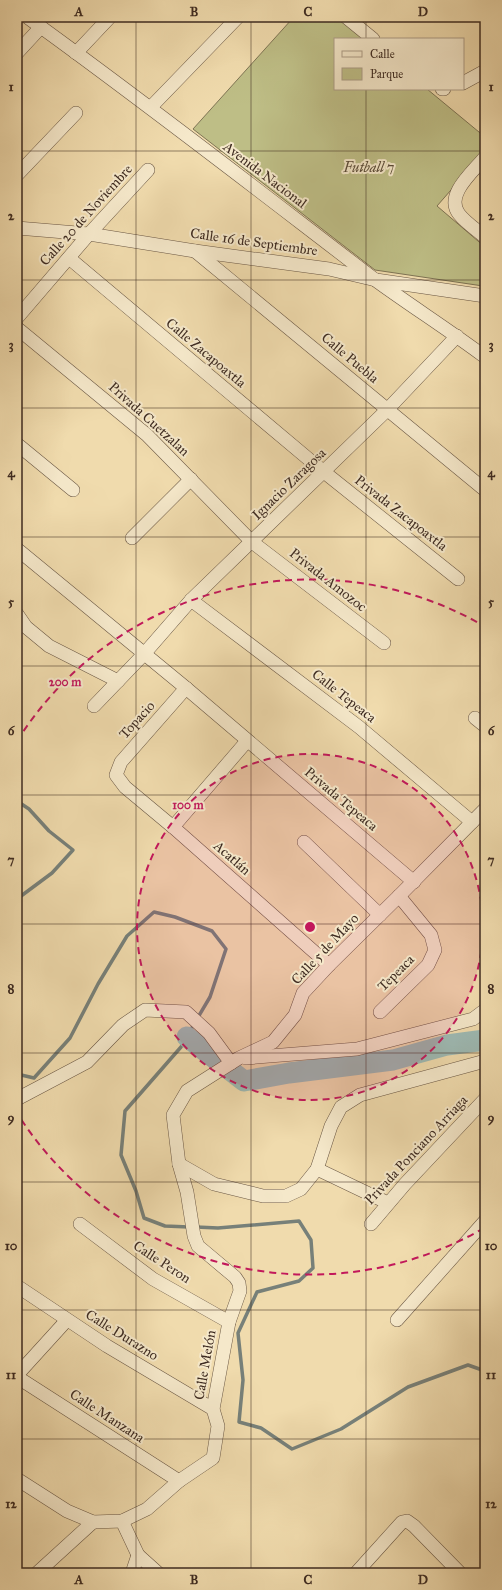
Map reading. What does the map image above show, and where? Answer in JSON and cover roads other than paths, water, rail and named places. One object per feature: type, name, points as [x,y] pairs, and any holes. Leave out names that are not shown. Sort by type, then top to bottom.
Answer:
[{"type":"street","name":"Avenida Nacional","points":[[28,17],[151,107],[376,280],[485,357]]},
{"type":"street","points":[[76,53],[110,17]]},
{"type":"street","points":[[151,107],[238,17]]},
{"type":"street","points":[[346,17],[372,38]]},
{"type":"street","points":[[17,53],[41,27]]},
{"type":"street","points":[[464,82],[485,71]]},
{"type":"street","points":[[17,175],[76,113]]},
{"type":"street","points":[[484,161],[458,188],[454,202],[458,214],[485,237]]},
{"type":"street","name":"Calle 20 de Noviembre","points":[[17,318],[89,234],[148,170]]},
{"type":"street","name":"Calle 16 de Septiembre","points":[[17,228],[89,234],[195,251],[329,269],[376,280],[485,296]]},
{"type":"street","name":"Calle Puebla","points":[[195,251],[485,490]]},
{"type":"street","name":"Calle Zacapoaxtla","points":[[69,258],[324,472]]},
{"type":"street","name":"Privada Cuetzalan","points":[[17,328],[147,435],[252,542]]},
{"type":"street","name":"Ignacio Zaragosa","points":[[94,706],[144,654],[191,600],[387,410],[457,336]]},
{"type":"street","points":[[17,444],[73,490]]},
{"type":"street","name":"Privada Zacapoaxtla","points":[[324,472],[458,579]]},
{"type":"street","points":[[132,538],[191,479]]},
{"type":"street","name":"Privada Amozoc","points":[[252,542],[384,643]]},
{"type":"street","points":[[17,549],[186,688],[247,741],[173,827]]},
{"type":"street","name":"Calle Tepeaca","points":[[191,600],[360,727],[472,822]]},
{"type":"street","points":[[17,614],[26,627],[49,646],[118,681]]},
{"type":"street","name":"Topacio","points":[[116,774],[121,762],[186,688]]},
{"type":"street","name":"Privada Tepeaca","points":[[247,741],[414,882]]},
{"type":"street","name":"Acatlán","points":[[116,774],[125,787],[173,827],[329,965]]},
{"type":"street","name":"Calle 5 de Mayo","points":[[194,1236],[187,1192],[180,1164],[174,1115],[186,1091],[230,1064],[273,1042],[295,1015],[303,993],[329,965],[485,810]]},
{"type":"street","points":[[304,842],[380,915]]},
{"type":"street","name":"Tepeaca","points":[[380,1012],[428,965],[435,950],[432,935],[399,896]]},
{"type":"street","points":[[17,1099],[87,1062],[123,1025],[145,1010],[186,1012],[209,1033],[230,1064],[357,1048],[473,1019],[485,1010]]},
{"type":"street","points":[[180,1164],[214,1184],[263,1196],[286,1196],[301,1189],[317,1169],[331,1126],[341,1107],[360,1096],[485,1061]]},
{"type":"street","name":"Privada Ponciano Arriaga","points":[[371,1224],[388,1203],[485,1099]]},
{"type":"street","points":[[317,1169],[388,1203]]},
{"type":"street","points":[[397,1320],[485,1221]]},
{"type":"street","name":"Calle Peron","points":[[80,1224],[153,1279],[229,1322]]},
{"type":"street","name":"Calle Melón","points":[[122,1521],[147,1509],[179,1481],[213,1458],[218,1426],[213,1409],[229,1322],[240,1291],[239,1283],[235,1277],[198,1246],[194,1236]]},
{"type":"street","name":"Calle Durazno","points":[[17,1286],[107,1346],[213,1409]]},
{"type":"street","points":[[17,1376],[67,1320]]},
{"type":"street","name":"Calle Manzana","points":[[17,1376],[179,1481]]},
{"type":"street","points":[[17,1479],[67,1512],[93,1522],[122,1521],[138,1555],[158,1573]]},
{"type":"street","points":[[358,1572],[402,1522],[407,1521],[414,1526],[460,1573]]},
{"type":"street","points":[[37,1573],[93,1522]]},
{"type":"street","points":[[132,1573],[138,1555]]},
{"type":"waterway","points":[[17,801],[29,809],[49,831],[73,850],[52,873],[17,899]]},
{"type":"waterway","points":[[17,1074],[34,1078],[70,1038],[98,984],[127,936],[154,912],[175,917],[212,931],[226,949],[210,997],[197,1019]]},
{"type":"waterway","points":[[189,1227],[165,1226],[144,1218],[136,1191],[121,1155],[125,1111],[181,1047],[194,1024]]},
{"type":"waterway","points":[[187,1037],[244,1081],[289,1073],[393,1060],[447,1045],[485,1040]]},
{"type":"waterway","points":[[196,1227],[218,1228],[299,1221],[311,1240],[313,1268],[299,1281],[257,1292],[238,1333],[243,1380],[239,1422],[261,1428],[292,1449],[341,1429],[408,1387],[468,1365],[485,1371]]},
{"type":"park label","name":"Futball 7","points":[[369,167]]}]
